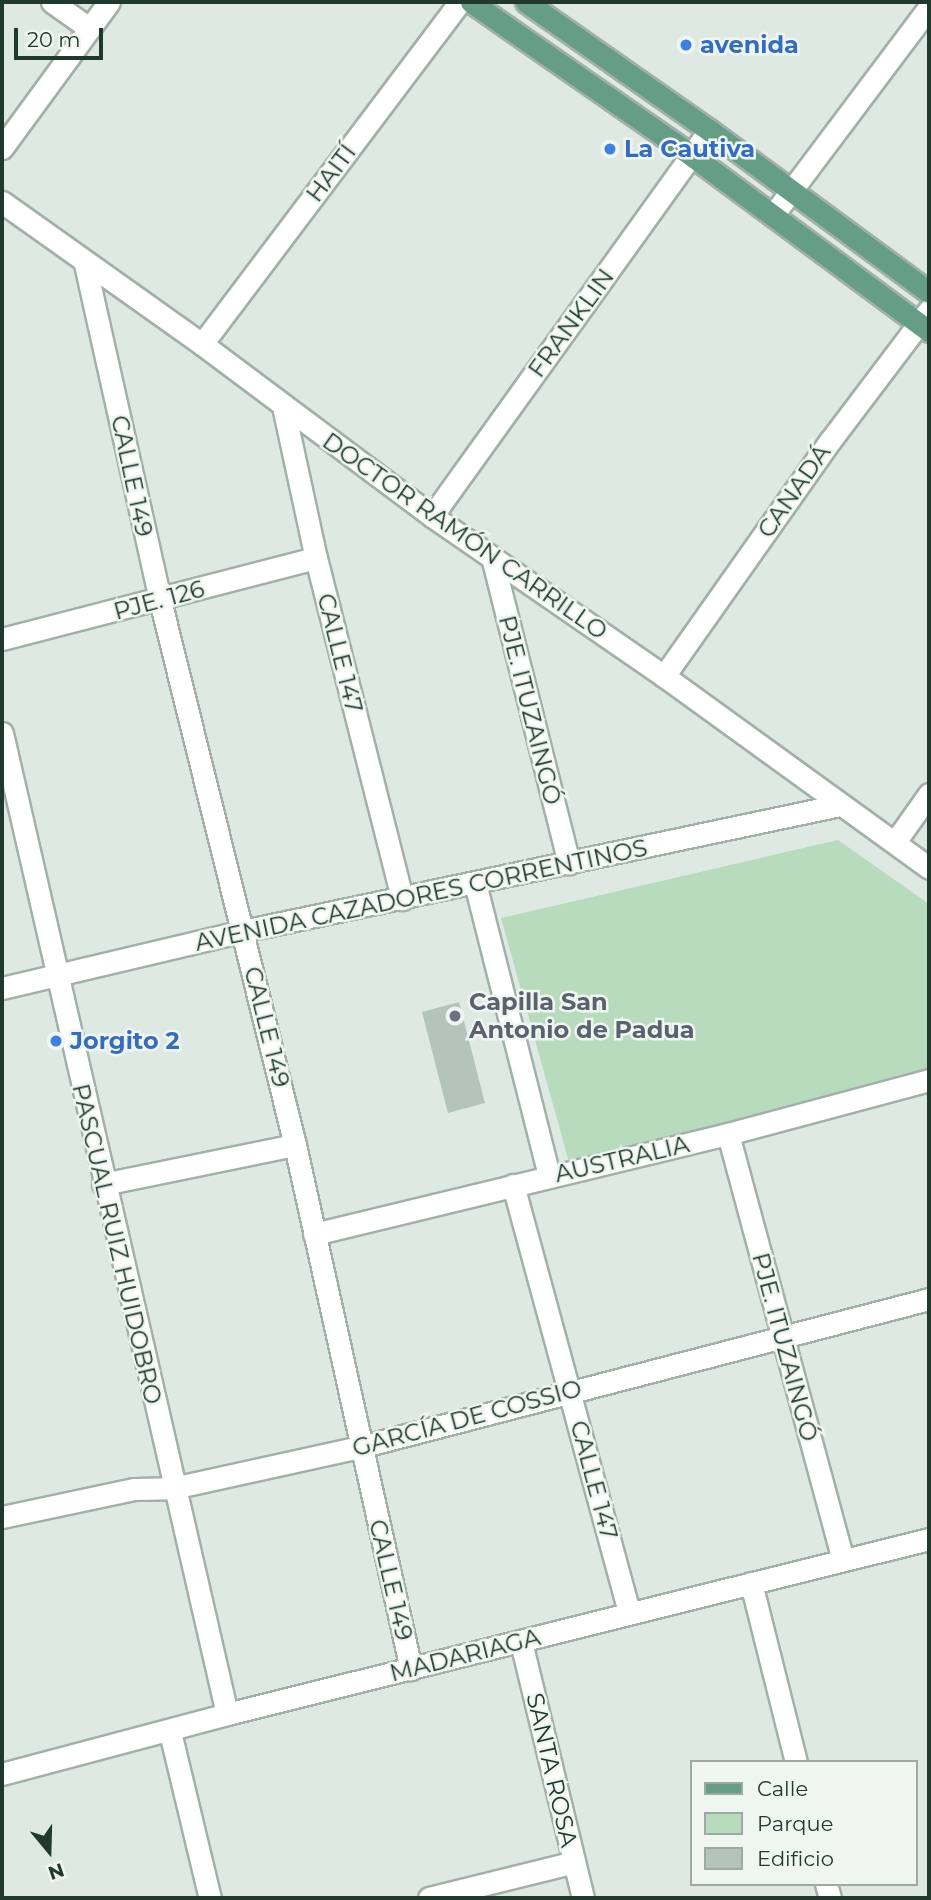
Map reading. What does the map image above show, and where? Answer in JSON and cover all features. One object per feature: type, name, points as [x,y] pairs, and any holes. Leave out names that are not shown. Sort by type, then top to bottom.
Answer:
[{"type":"main road","points":[[471,2],[926,321]]},
{"type":"main road","points":[[526,2],[709,130],[929,292]]},
{"type":"street","points":[[52,2],[89,28]]},
{"type":"street","points":[[2,148],[109,2]]},
{"type":"street","name":"HAITÍ","points":[[202,344],[460,2]]},
{"type":"street","points":[[773,215],[929,7]]},
{"type":"street","name":"FRANKLIN","points":[[432,516],[709,130]]},
{"type":"street","name":"DOCTOR RAMÓN CARRILLO","points":[[2,202],[85,264],[202,344],[432,516],[664,676],[929,868]]},
{"type":"street","name":"CALLE 149","points":[[85,264],[160,600],[295,1145],[411,1669]]},
{"type":"street","name":"CANADÁ","points":[[664,676],[830,441],[926,321]]},
{"type":"street","name":"CALLE 147","points":[[283,406],[316,558],[402,899]]},
{"type":"street","name":"PJE. ITUZAINGÓ","points":[[492,557],[569,863]]},
{"type":"street","name":"PJE. 126","points":[[2,639],[316,558]]},
{"type":"street","name":"PASCUAL RUIZ HUIDOBRO","points":[[2,733],[103,1184],[227,1714]]},
{"type":"street","points":[[895,842],[929,794]]},
{"type":"street","name":"AVENIDA CAZADORES CORRENTINOS","points":[[2,988],[243,931],[840,805]]},
{"type":"street","points":[[475,883],[549,1176]]},
{"type":"street","name":"AUSTRALIA","points":[[314,1234],[728,1134],[929,1080]]},
{"type":"street","name":"PJE. ITUZAINGÓ","points":[[728,1134],[843,1560]]},
{"type":"street","points":[[103,1184],[295,1145]]},
{"type":"street","name":"CALLE 147","points":[[513,1185],[629,1613]]},
{"type":"street","name":"GARCÍA DE COSSIO","points":[[2,1517],[134,1489],[173,1488],[360,1447],[929,1299]]},
{"type":"street","name":"MADARIAGA","points":[[2,1774],[170,1732],[227,1714],[929,1539]]},
{"type":"street","points":[[751,1583],[795,1760]]},
{"type":"street","name":"SANTA ROSA","points":[[521,1642],[583,1898]]},
{"type":"street","points":[[170,1732],[210,1898]]},
{"type":"street","points":[[429,1898],[574,1862]]},
{"type":"green space","points":[[838,840],[929,904],[929,1070],[569,1162],[501,918]]},
{"type":"building","name":"Capilla San Antonio de Padua","points":[[459,1002],[485,1103],[448,1113],[422,1012]]},
{"type":"place","name":"avenida","points":[[686,45]]},
{"type":"place","name":"La Cautiva","points":[[610,149]]},
{"type":"place","name":"Capilla San Antonio de Padua","points":[[455,1016]]},
{"type":"place","name":"Jorgito 2","points":[[56,1041]]}]
